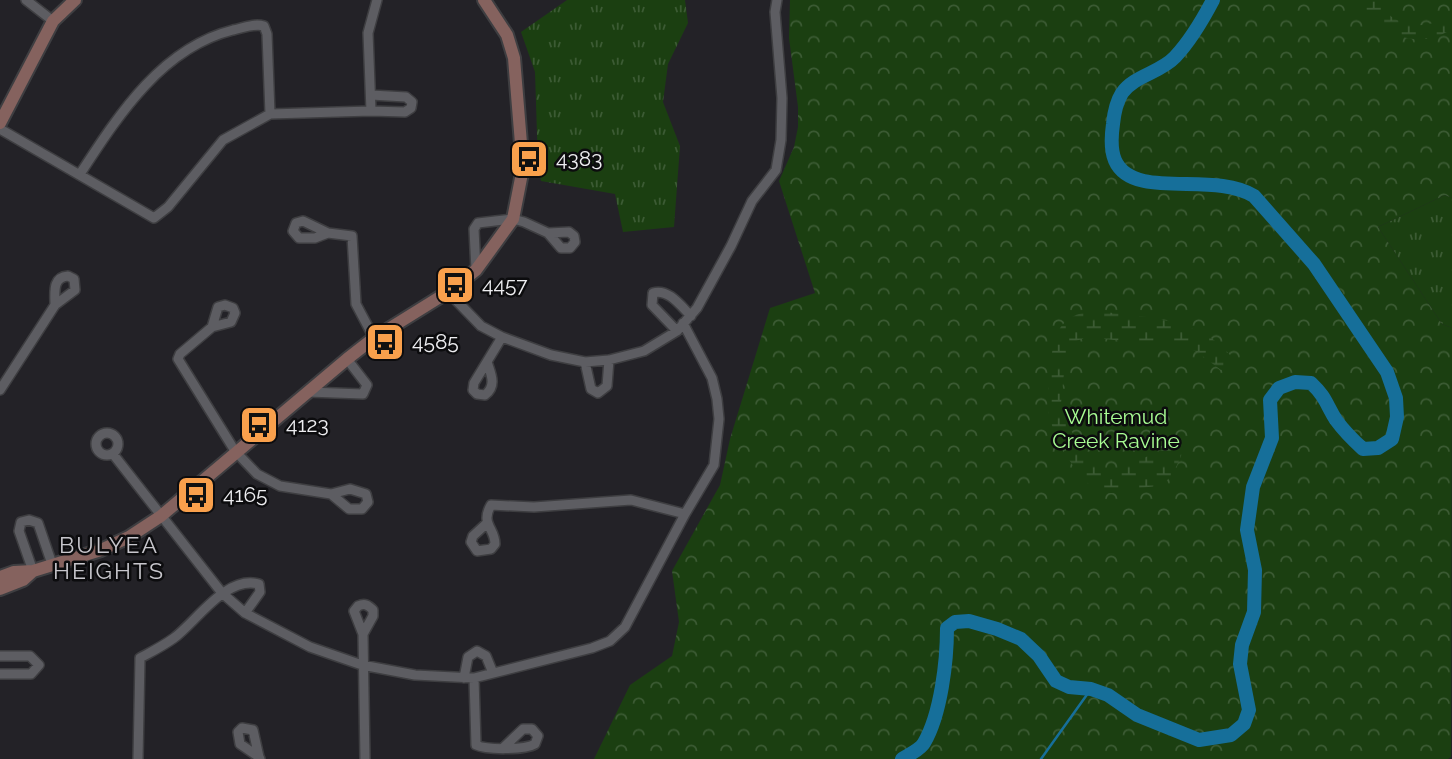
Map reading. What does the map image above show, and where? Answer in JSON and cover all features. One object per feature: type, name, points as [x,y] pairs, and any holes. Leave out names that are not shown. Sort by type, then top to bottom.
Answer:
[{"type":"street","points":[[26,0],[53,21]]},
{"type":"street","points":[[0,123],[53,21],[75,0]]},
{"type":"street","points":[[371,111],[368,33],[377,0]]},
{"type":"street","points":[[0,577],[15,572],[33,571],[101,550],[129,537],[161,516],[234,451],[374,338],[448,292],[476,270],[513,219],[523,168],[514,58],[507,35],[484,0]]},
{"type":"street","points":[[448,292],[481,326],[502,337],[551,355],[585,362],[609,360],[644,351],[680,327],[691,316],[720,267],[752,201],[776,170],[781,140],[782,98],[775,12],[777,0]]},
{"type":"street","points":[[80,174],[117,118],[170,60],[215,34],[257,24],[264,26],[267,34],[270,114]]},
{"type":"street","points":[[0,129],[154,218],[168,207],[223,140],[270,114],[405,112],[411,107],[412,102],[406,97],[371,95]]},
{"type":"street","points":[[476,270],[475,226],[481,221],[513,219],[548,233]]},
{"type":"street","points":[[328,233],[352,236],[356,304],[374,338]]},
{"type":"street","points":[[113,454],[222,593],[245,613],[310,647],[362,664],[415,676],[469,678],[493,673],[610,642],[625,627],[714,465],[719,419],[712,378],[680,327],[652,304],[653,293],[662,291],[668,294],[691,316]]},
{"type":"street","points":[[0,390],[55,305]]},
{"type":"street","points":[[212,327],[180,354],[178,359],[234,451],[257,474],[279,486],[331,494]]},
{"type":"street","points":[[487,362],[502,337]]},
{"type":"street","points":[[306,392],[363,394],[367,385],[347,359]]},
{"type":"street","points":[[585,362],[591,389],[598,393],[607,386],[609,360]]},
{"type":"street","points":[[486,524],[491,505],[534,507],[631,500],[685,514]]},
{"type":"street","points":[[33,571],[19,531],[21,522],[29,520],[38,523],[52,564]]},
{"type":"street","points":[[0,589],[23,580],[33,571]]},
{"type":"street","points":[[138,759],[140,659],[174,638],[222,593],[249,581],[259,584],[260,592],[245,613]]},
{"type":"street","points":[[363,634],[365,759]]},
{"type":"street","points":[[493,673],[486,656],[477,652],[468,657],[476,745],[480,748],[503,748]]},
{"type":"street","points":[[0,656],[30,656],[39,664],[31,674],[0,674]]},
{"type":"green space","points":[[567,0],[685,0],[688,23],[668,64],[663,102],[680,146],[674,227],[623,232],[615,194],[541,181],[538,165],[535,72],[521,32]]},
{"type":"green space","name":"Whitemud Creek Ravine","points":[[790,0],[1452,0],[1452,198],[1445,195],[1378,227],[1442,324],[1452,328],[1451,757],[594,759],[630,685],[672,656],[679,622],[672,571],[720,485],[730,439],[770,308],[815,293],[779,181],[794,147],[798,127],[789,38]]},
{"type":"green space","points":[[1360,0],[1378,0],[1392,17],[1412,25],[1434,23],[1452,10],[1452,29],[1426,39],[1400,36],[1377,22]]},
{"type":"green space","points":[[1445,195],[1452,198],[1452,328],[1442,324],[1378,227]]},
{"type":"green space","points":[[1095,311],[1152,318],[1189,327],[1221,346],[1234,360],[1233,365],[1221,370],[1197,352],[1177,343],[1088,337],[1076,341],[1071,349],[1065,363],[1061,403],[1066,423],[1096,468],[1121,468],[1162,450],[1180,449],[1182,453],[1174,470],[1160,485],[1112,493],[1095,488],[1069,460],[1052,424],[1048,399],[1055,339],[1064,323],[1072,317]]},
{"type":"waterway","points":[[902,759],[922,746],[930,731],[942,687],[947,628],[955,622],[969,621],[1021,639],[1039,656],[1056,681],[1069,687],[1091,689],[1108,695],[1137,715],[1199,740],[1231,735],[1244,724],[1249,710],[1240,664],[1242,645],[1254,612],[1255,570],[1247,530],[1253,487],[1272,438],[1270,400],[1279,388],[1295,382],[1311,383],[1339,424],[1363,449],[1378,448],[1392,439],[1397,417],[1396,398],[1387,372],[1314,264],[1254,196],[1242,190],[1215,185],[1144,181],[1125,173],[1115,160],[1112,134],[1115,112],[1122,93],[1134,82],[1175,57],[1196,30],[1213,0]]},
{"type":"waterway","points":[[1041,759],[1091,689]]},
{"type":"place","name":"4383","points":[[529,159]]},
{"type":"place","name":"4457","points":[[455,285]]},
{"type":"place","name":"4585","points":[[385,342]]},
{"type":"place","name":"4123","points":[[259,425]]},
{"type":"place","name":"4165","points":[[196,495]]},
{"type":"district","name":"BULYEA HEIGHTS","points":[[109,558]]}]
